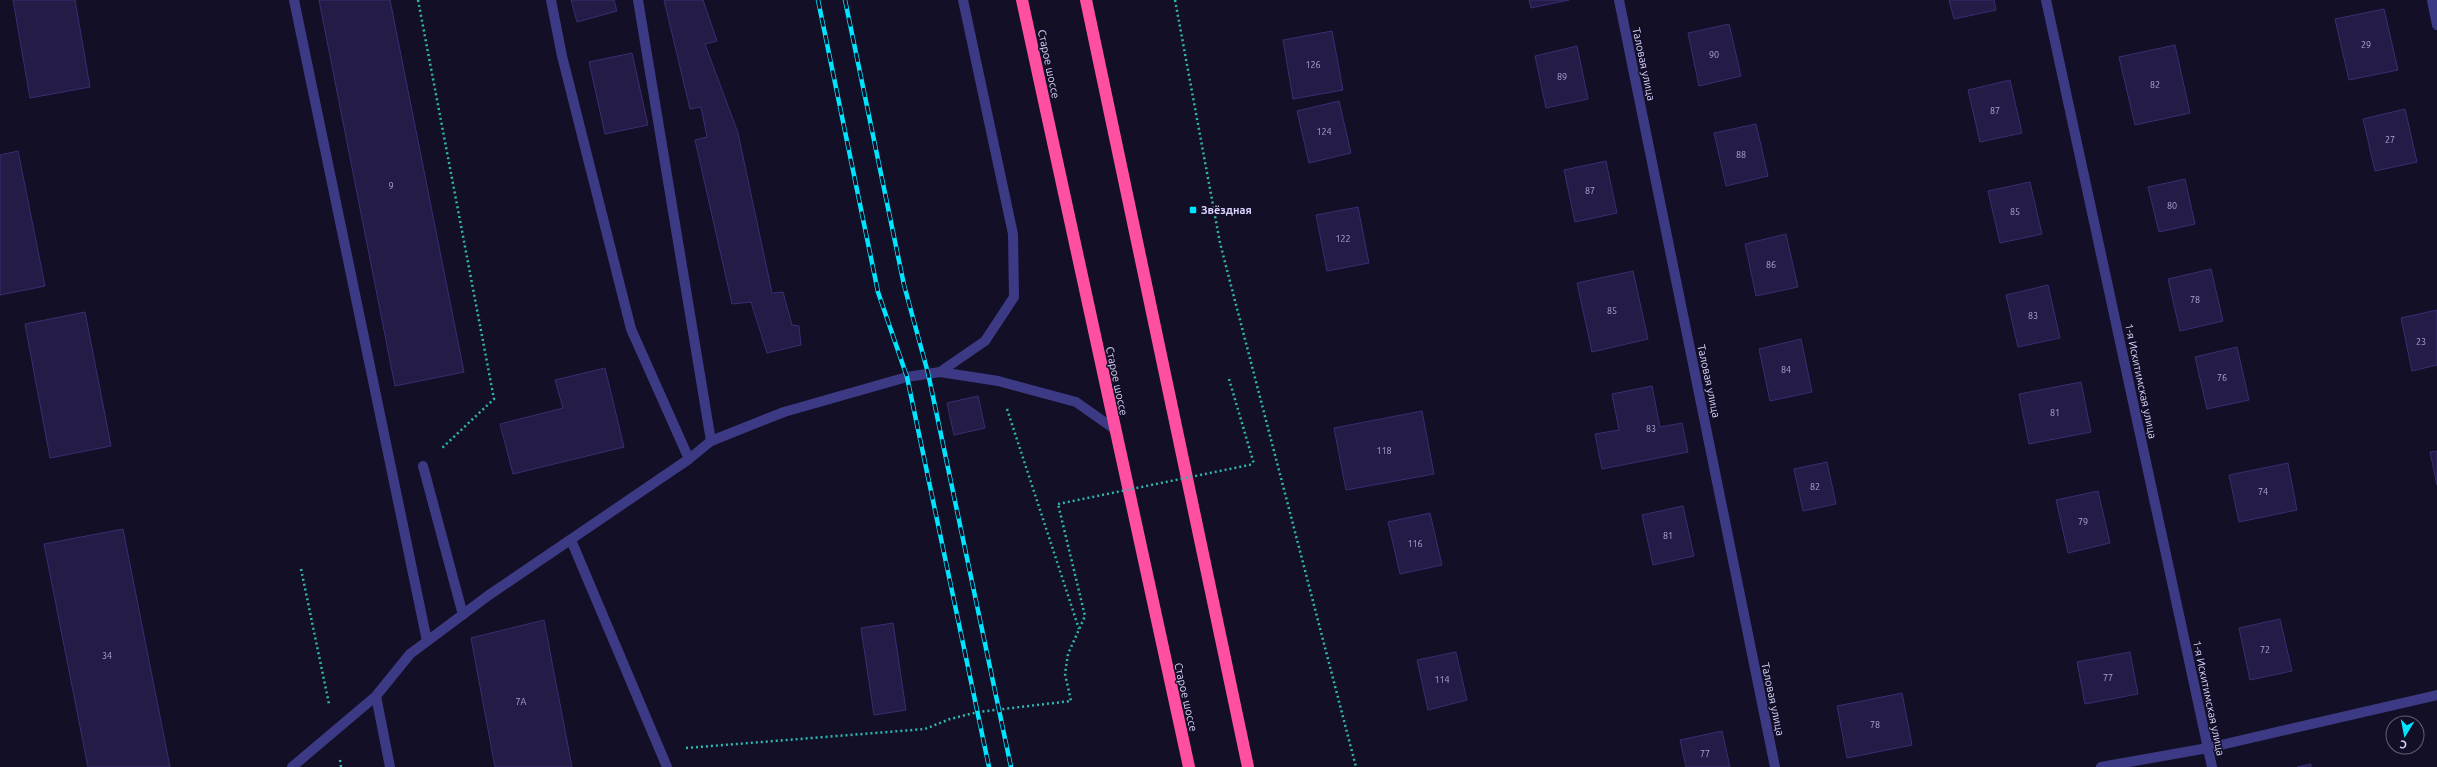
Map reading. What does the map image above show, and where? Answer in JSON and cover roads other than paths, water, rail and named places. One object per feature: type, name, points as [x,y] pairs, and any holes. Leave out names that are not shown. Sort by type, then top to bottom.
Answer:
[{"type":"highway","name":"Старое шоссе","points":[[1022,0],[1113,428],[1188,767]]},
{"type":"highway","points":[[1086,0],[1248,767]]},
{"type":"street","points":[[294,0],[427,641]]},
{"type":"street","points":[[551,0],[562,56],[631,329],[689,459]]},
{"type":"street","points":[[638,0],[711,442]]},
{"type":"street","points":[[940,372],[985,341],[1014,297],[1012,234],[963,0]]},
{"type":"street","name":"Таловая улица","points":[[1619,0],[1775,767]]},
{"type":"street","name":"1-я Искитимская улица","points":[[2046,0],[2212,767]]},
{"type":"street","points":[[2432,0],[2437,25]]},
{"type":"street","points":[[292,767],[376,696],[410,654],[463,615],[689,459],[711,442],[784,412],[907,377],[940,372],[998,381],[1076,402],[1113,428]]},
{"type":"street","points":[[423,466],[463,615]]},
{"type":"street","points":[[571,540],[667,767]]},
{"type":"street","points":[[2101,767],[2208,748],[2437,695]]},
{"type":"street","points":[[376,696],[390,767]]},
{"type":"railway","points":[[818,0],[878,292],[907,377],[989,767]]},
{"type":"railway","points":[[845,0],[904,285],[928,373],[1011,767]]},
{"type":"place","name":"Звёздная","points":[[1193,210]]}]
